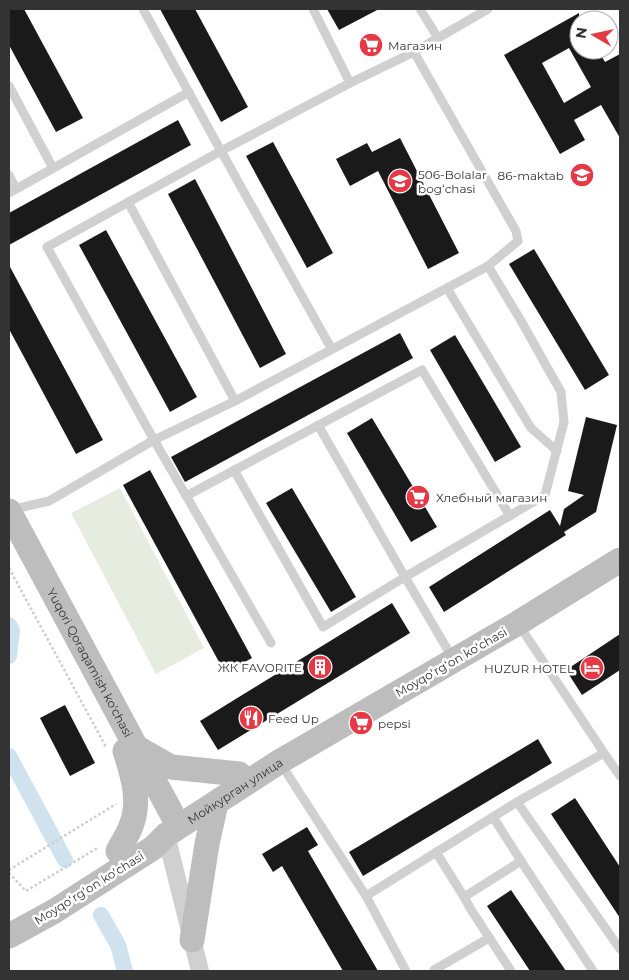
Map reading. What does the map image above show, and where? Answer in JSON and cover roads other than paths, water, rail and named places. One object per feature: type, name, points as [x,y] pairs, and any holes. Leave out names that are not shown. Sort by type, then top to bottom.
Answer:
[{"type":"main road","name":"Yuqori Qoraqamish ko'chasi","points":[[9,511],[124,751]]},
{"type":"main road","name":"Yuqori Qoraqamish ko'chasi","points":[[9,538],[124,751],[166,824]]},
{"type":"main road","name":"Moyqoʻrgʻon koʻchasi","points":[[280,762],[518,623],[620,560]]},
{"type":"main road","points":[[124,751],[171,767],[240,774]]},
{"type":"main road","points":[[111,856],[131,826],[135,810],[134,785],[124,751]]},
{"type":"main road","name":"Мойкурган улица","points":[[166,824],[240,774],[280,762]]},
{"type":"main road","name":"Мойкурган улица","points":[[166,824],[216,803],[280,762]]},
{"type":"main road","points":[[192,940],[216,803]]},
{"type":"main road","name":"Moyqoʻrgʻon koʻchasi","points":[[9,936],[111,856],[147,832],[166,824]]},
{"type":"main road","name":"Moyqoʻrgʻon koʻchasi","points":[[9,918],[49,904]]},
{"type":"street","name":"Yuqori Qoraqamish ko'chasi","points":[[166,824],[200,971]]},
{"type":"lane","points":[[143,9],[331,348]]},
{"type":"lane","points":[[313,9],[350,83]]},
{"type":"lane","points":[[420,9],[438,38]]},
{"type":"lane","points":[[270,643],[47,247],[221,151],[350,83],[414,52],[488,9]]},
{"type":"lane","points":[[9,511],[48,501],[154,440],[235,401],[331,348],[488,266],[518,241],[516,231],[414,52]]},
{"type":"lane","points":[[9,86],[53,168]]},
{"type":"lane","points":[[9,175],[13,191],[189,92]]},
{"type":"lane","points":[[128,202],[235,401]]},
{"type":"lane","points":[[234,470],[324,627],[545,495],[564,422],[561,392],[488,266]]},
{"type":"lane","points":[[447,288],[531,428],[556,451]]},
{"type":"lane","points":[[186,496],[422,370],[510,516]]},
{"type":"lane","points":[[318,425],[454,660]]},
{"type":"lane","points":[[518,623],[620,776]]},
{"type":"lane","points":[[366,896],[517,802],[604,753]]},
{"type":"lane","points":[[280,762],[366,896],[406,971]]},
{"type":"lane","points":[[517,802],[620,950]]},
{"type":"lane","points":[[493,817],[593,971]]},
{"type":"lane","points":[[436,852],[511,971]]},
{"type":"lane","points":[[464,897],[521,861]]},
{"type":"lane","points":[[434,970],[489,938]]},
{"type":"waterway","points":[[9,625],[12,630],[9,656]]},
{"type":"waterway","points":[[9,756],[65,860]]},
{"type":"waterway","points":[[101,915],[118,945],[125,971]]},
{"type":"place","name":"Магазин","points":[[371,45]]},
{"type":"place","name":"86-maktab","points":[[582,175]]},
{"type":"place","name":"506-Bolalar bogʻchasi","points":[[400,181]]},
{"type":"place","name":"Хлебный магазин","points":[[418,497]]},
{"type":"place","name":"ЖК FAVORITE","points":[[320,667]]},
{"type":"place","name":"HUZUR HOTEL","points":[[592,668]]},
{"type":"place","name":"Feed Up","points":[[251,718]]},
{"type":"place","name":"pepsi","points":[[361,723]]}]
